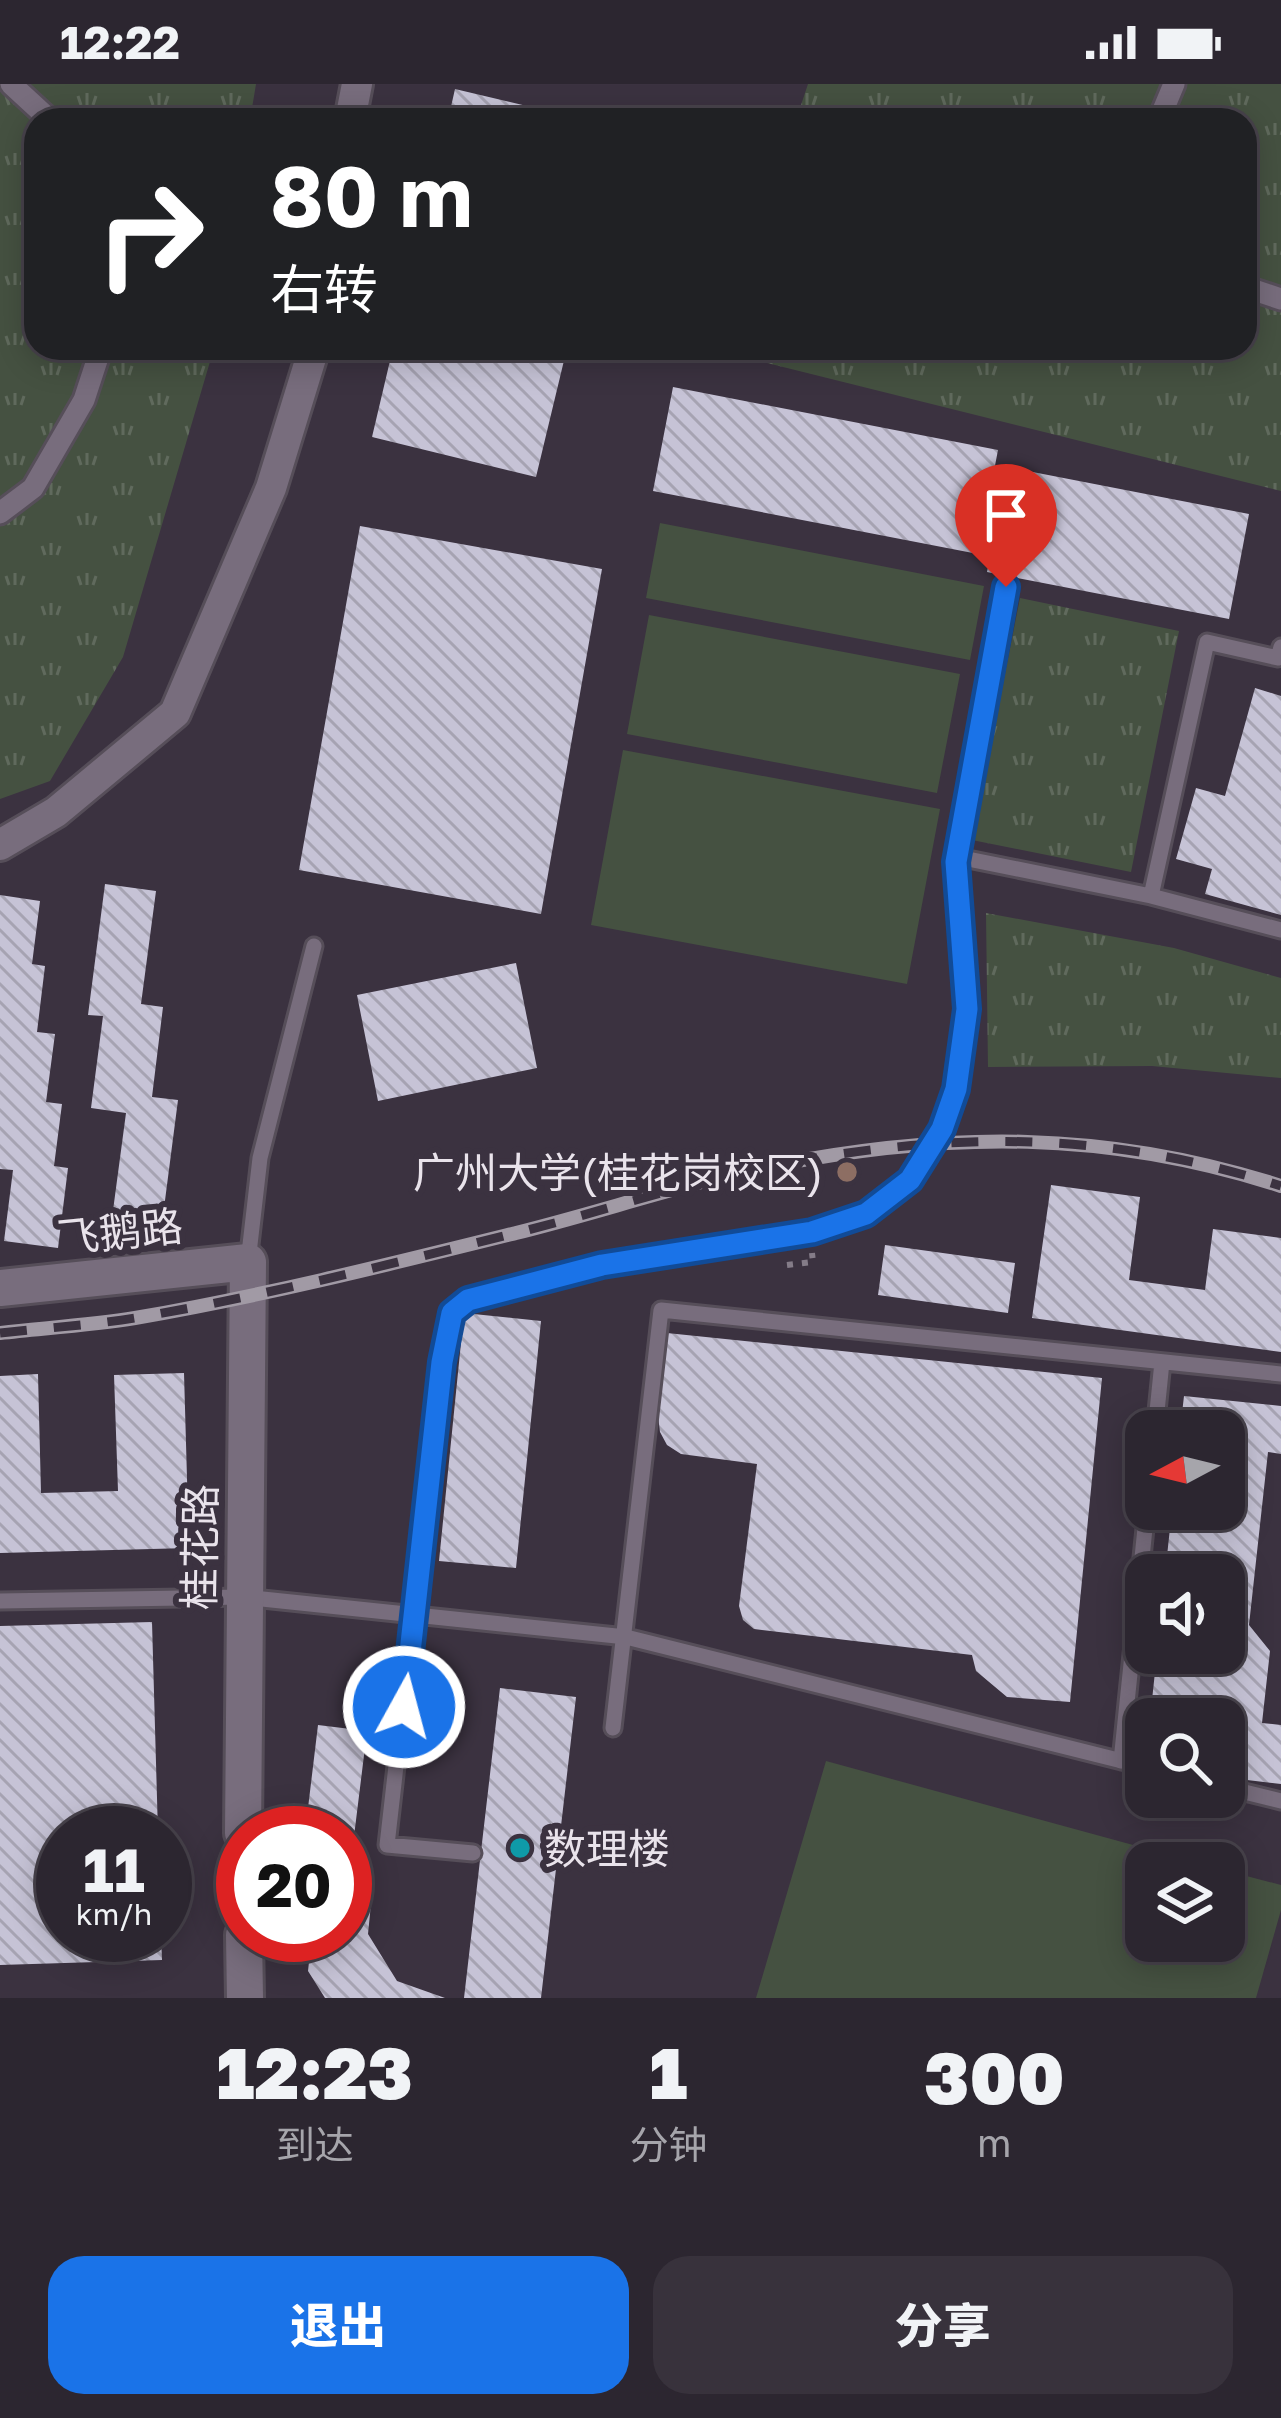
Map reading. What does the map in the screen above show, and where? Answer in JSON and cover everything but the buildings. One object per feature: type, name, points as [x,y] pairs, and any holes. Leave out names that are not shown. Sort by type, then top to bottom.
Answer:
[{"type":"street","points":[[11,84],[37,108]]},
{"type":"street","points":[[0,514],[33,488],[84,400],[97,360]]},
{"type":"street","points":[[0,845],[56,812],[175,712],[271,488],[310,360]]},
{"type":"street","name":"飞鹅路","points":[[0,1288],[248,1262]]},
{"type":"street","name":"桂花路","points":[[243,1806],[248,1262]]},
{"type":"street","points":[[244,1962],[245,1998]]},
{"type":"lane","points":[[473,1853],[387,1845],[442,1362],[452,1313],[468,1300],[602,1265],[812,1232],[866,1214],[910,1180],[942,1129],[956,1089],[967,1009],[958,857],[1006,587]]},
{"type":"lane","points":[[1151,896],[1207,642],[1278,658],[1281,647]]},
{"type":"lane","points":[[958,857],[1151,896],[1281,930]]},
{"type":"lane","points":[[248,1262],[260,1158],[314,946]]},
{"type":"lane","points":[[613,1728],[661,1310],[1281,1374]]},
{"type":"lane","points":[[1157,1410],[1162,1362]]},
{"type":"lane","points":[[1121,1761],[1145,1530]]},
{"type":"lane","points":[[0,1601],[243,1597],[626,1637],[1125,1762]]},
{"type":"lane","points":[[1245,1792],[1281,1801]]},
{"type":"green space","points":[[0,84],[256,84],[252,108],[24,108],[24,360],[210,360],[123,657],[50,781],[0,799]]},
{"type":"green space","points":[[808,84],[1281,84],[1281,491],[755,360],[1257,360],[1257,108],[800,108]]},
{"type":"green space","points":[[660,523],[984,586],[970,660],[646,598]]},
{"type":"green space","points":[[1020,598],[1179,631],[1131,872],[972,840]]},
{"type":"green space","points":[[649,615],[960,674],[937,793],[627,734]]},
{"type":"green space","points":[[623,750],[940,809],[907,984],[591,925]]},
{"type":"green space","points":[[986,913],[1174,948],[1281,978],[1281,1078],[1152,1066],[988,1067]]},
{"type":"green space","points":[[826,1761],[1125,1843],[1125,1962],[1245,1962],[1245,1876],[1281,1885],[1281,1910],[1256,1998],[756,1998]]},
{"type":"railway","points":[[0,1333],[118,1320],[231,1300],[516,1233],[739,1173],[901,1146],[965,1142],[1090,1146],[1153,1154],[1281,1186]]},
{"type":"place","name":"广州大学(桂花岗校区)","points":[[847,1172]]},
{"type":"place","name":"数理楼","points":[[520,1848]]},
{"type":"route","points":[[404,1707],[442,1362],[452,1313],[468,1300],[602,1265],[812,1232],[866,1214],[910,1180],[942,1129],[956,1089],[967,1009],[956,862],[1006,587]]}]
